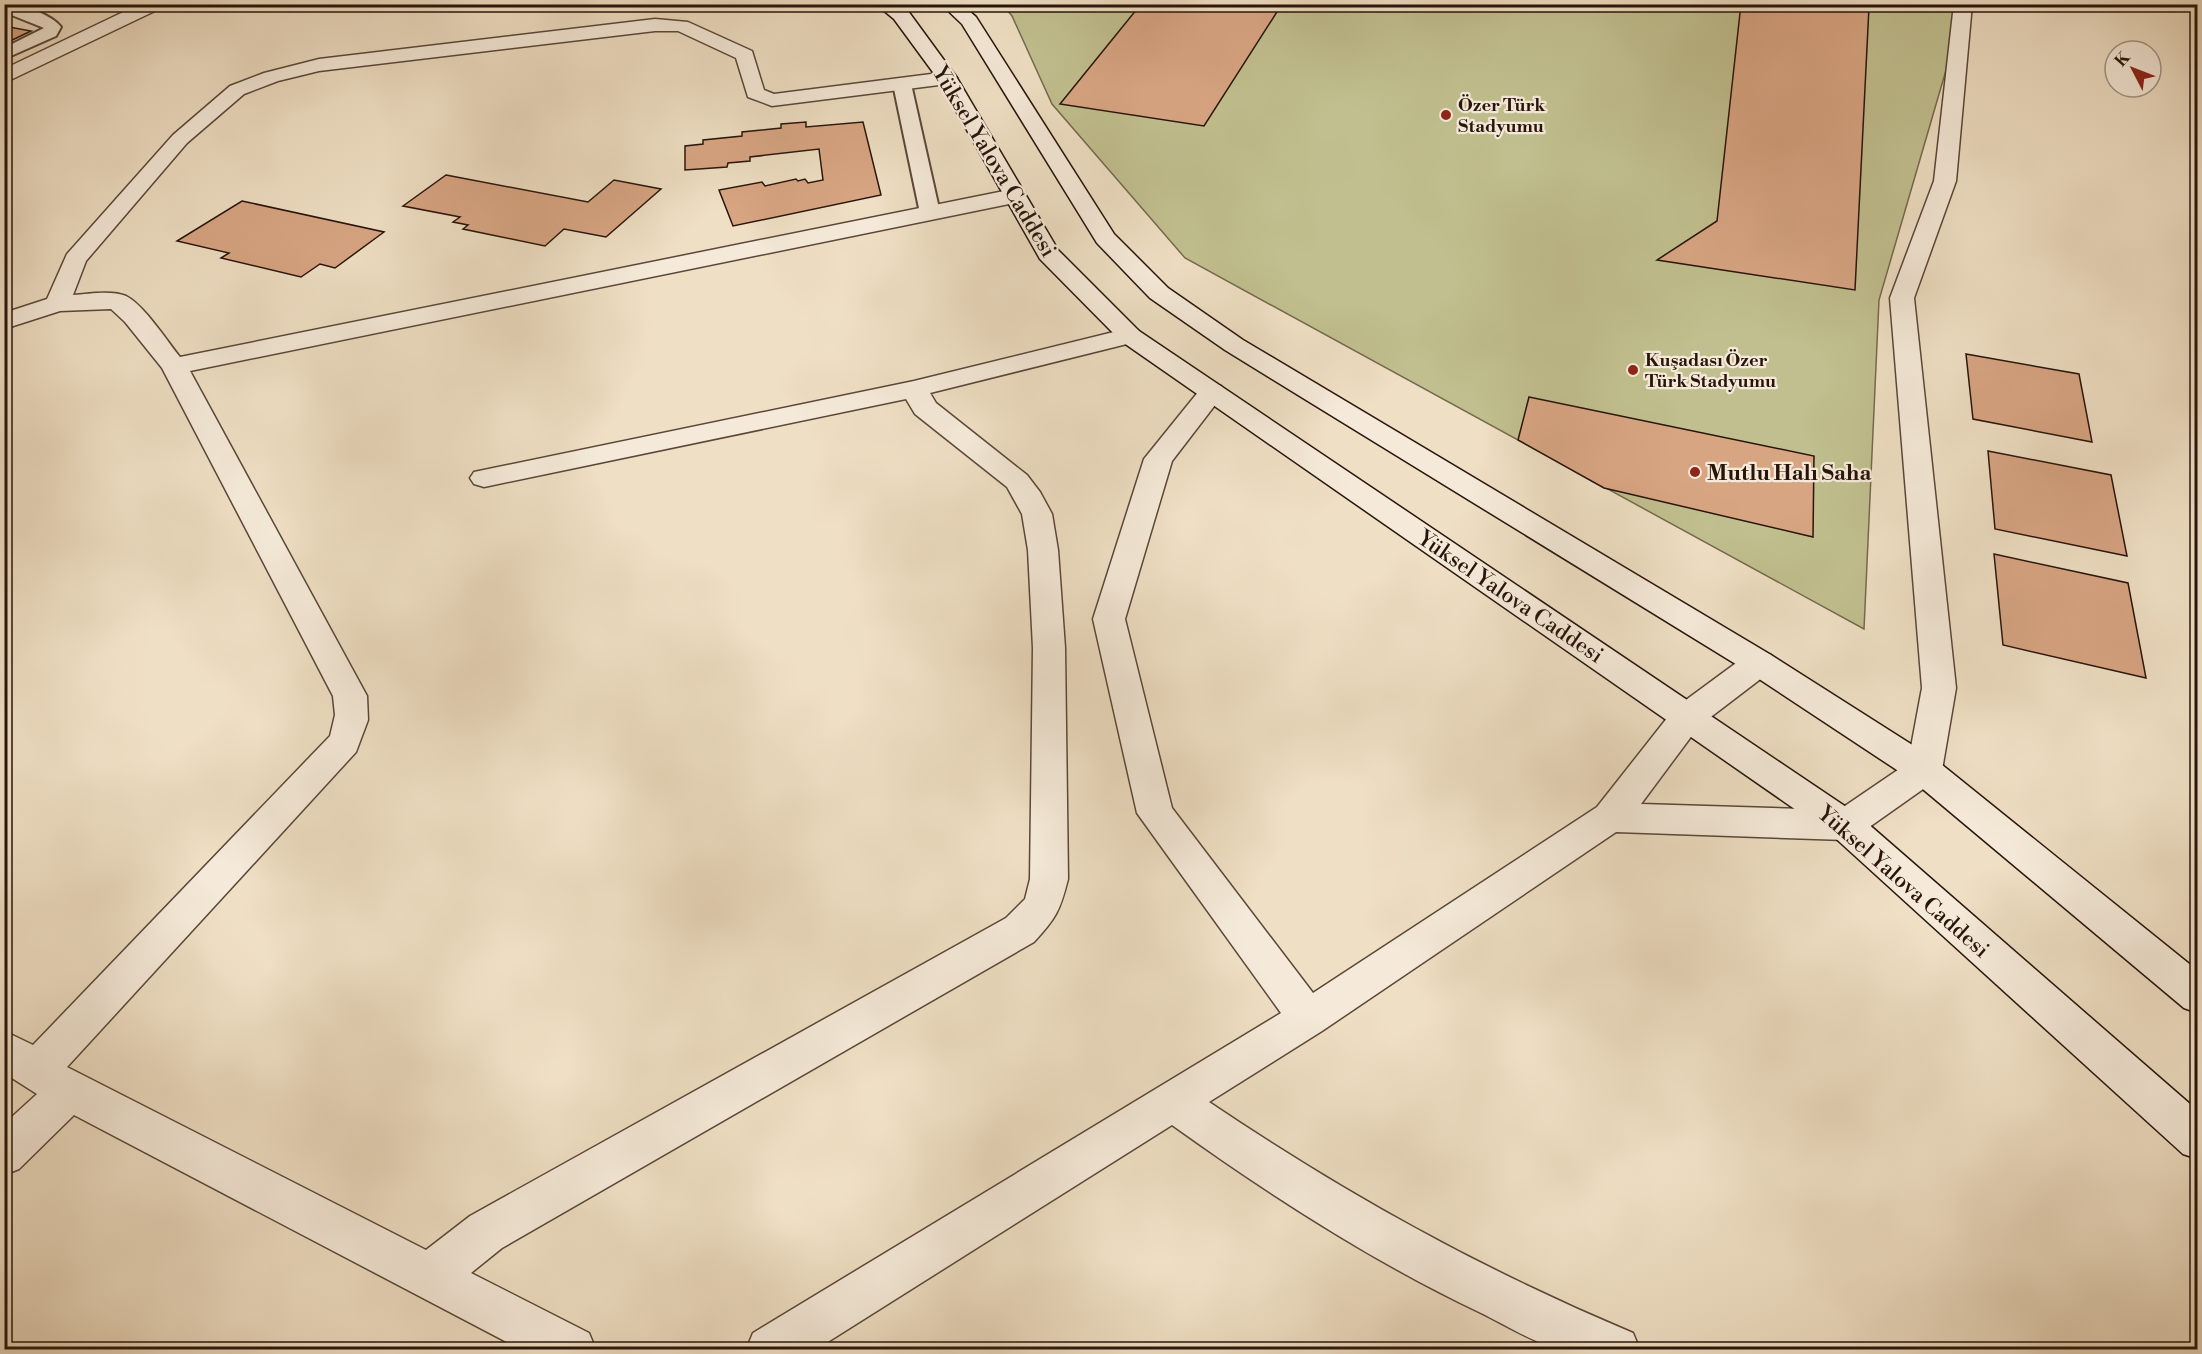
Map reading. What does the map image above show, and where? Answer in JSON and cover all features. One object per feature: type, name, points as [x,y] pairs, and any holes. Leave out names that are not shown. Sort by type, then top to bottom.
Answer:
[{"type":"street","name":"Yüksel Yalova Caddesi","points":[[885,4],[901,15],[947,78],[1048,254],[1130,336],[1845,825],[2198,1139]]},
{"type":"street","points":[[950,4],[969,21],[1105,238],[1159,293],[1234,345],[1759,663],[1924,770],[2198,995]]},
{"type":"street","points":[[1610,818],[1845,825],[1924,770],[1939,688],[1902,298],[1945,181],[1964,4]]},
{"type":"street","points":[[4,77],[152,5]]},
{"type":"street","points":[[57,304],[75,259],[180,139],[237,90],[294,70],[319,65],[655,25],[681,26],[745,55],[755,93],[763,99],[781,100],[947,78]]},
{"type":"street","points":[[174,366],[1014,196]]},
{"type":"street","points":[[4,322],[57,304],[87,301],[118,302],[134,317],[174,366],[350,696],[353,712],[351,727],[344,744],[37,1070],[4,1154]]},
{"type":"street","points":[[484,478],[915,389],[1130,336]]},
{"type":"street","points":[[430,1276],[486,1233],[1020,930],[1042,907],[1049,879],[1049,648],[1044,550],[1038,514],[1017,481],[925,408],[915,389]]},
{"type":"street","points":[[1212,392],[1158,459],[1109,619],[1155,813],[1308,1018]]},
{"type":"street","points":[[770,1350],[1308,1018],[1610,818],[1687,717],[1759,663]]},
{"type":"street","points":[[37,1070],[572,1350]]},
{"type":"street","points":[[1173,1102],[1275,1172],[1387,1240],[1484,1290],[1616,1350]]},
{"type":"lane","points":[[4,7],[47,22],[53,27],[50,33],[4,54]]},
{"type":"lane","points":[[902,84],[930,213]]},
{"type":"shaded area","name":"Kuşadası Özer Türk Stadyumu","points":[[1003,5],[1965,5],[1879,300],[1864,629],[1185,258],[1052,104],[1012,16]]},
{"type":"building","points":[[1141,4],[1282,4],[1204,126],[1060,104]]},
{"type":"building","points":[[1741,4],[1838,4],[1869,7],[1855,290],[1657,260],[1717,221]]},
{"type":"building","points":[[4,26],[31,31],[4,44]]},
{"type":"building","points":[[806,122],[806,127],[863,122],[881,195],[733,226],[719,190],[762,182],[765,186],[796,179],[798,181],[805,179],[808,183],[823,180],[819,149],[750,157],[750,161],[728,163],[727,167],[685,170],[685,146],[703,144],[703,140],[742,136],[742,132],[781,128],[781,124]]},
{"type":"building","points":[[446,175],[588,202],[614,180],[661,189],[606,237],[564,229],[545,246],[463,229],[468,225],[453,222],[460,217],[403,206]]},
{"type":"building","points":[[242,201],[384,232],[335,268],[320,264],[301,277],[221,258],[229,253],[177,241]]},
{"type":"building","points":[[1966,354],[2079,374],[2092,442],[1973,419]]},
{"type":"building","name":"Mutlu Halı Saha","points":[[1529,397],[1814,456],[1813,537],[1604,488],[1518,440]]},
{"type":"building","points":[[1988,451],[2111,475],[2127,556],[1995,529]]},
{"type":"building","points":[[1994,554],[2128,583],[2146,678],[2003,645]]},
{"type":"place","name":"Özer Türk Stadyumu","points":[[1446,115]]},
{"type":"place","name":"Kuşadası Özer Türk Stadyumu","points":[[1633,370]]},
{"type":"place","name":"Mutlu Halı Saha","points":[[1695,472]]}]
